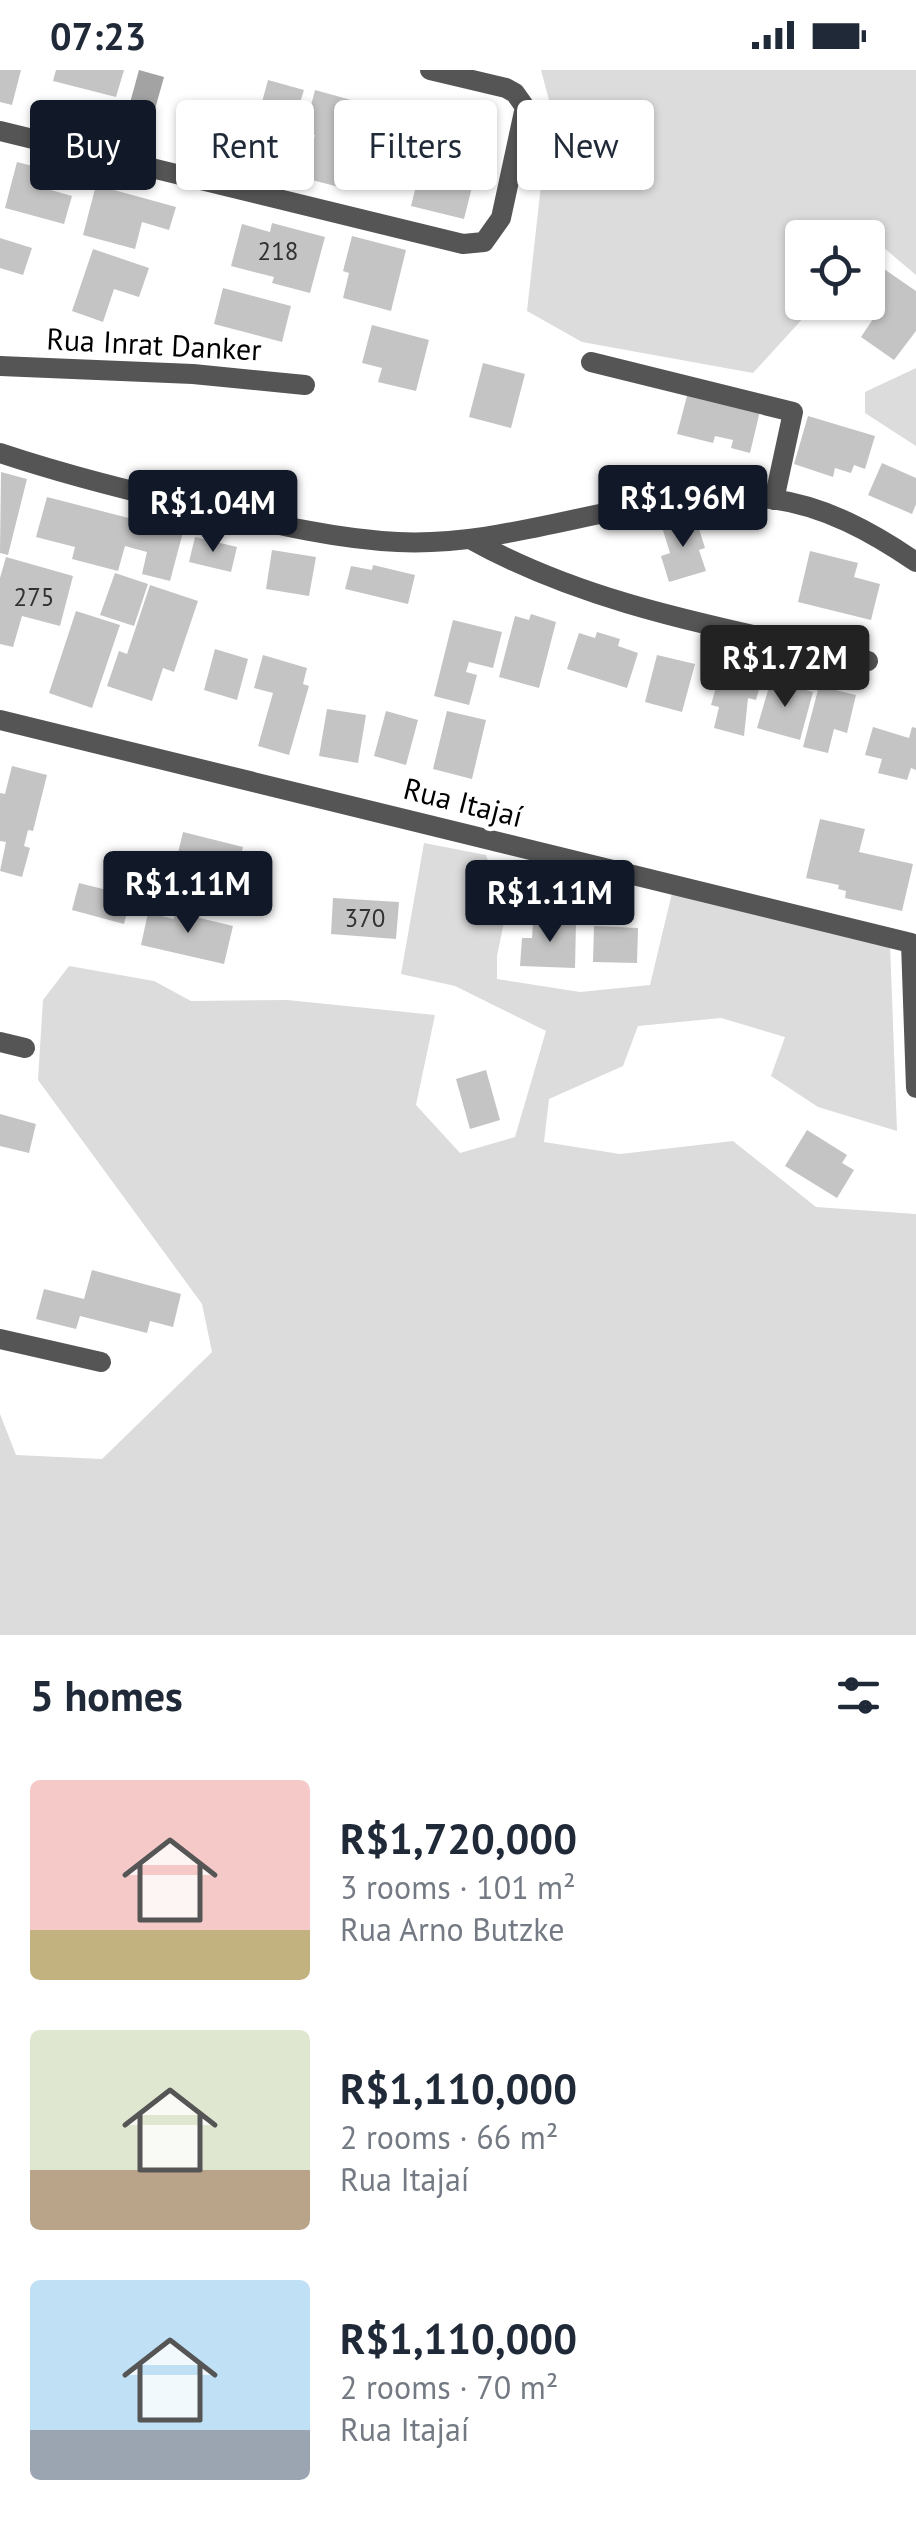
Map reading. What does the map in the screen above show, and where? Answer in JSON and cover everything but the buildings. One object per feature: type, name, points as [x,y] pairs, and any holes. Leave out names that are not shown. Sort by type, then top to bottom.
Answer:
[{"type":"street","points":[[0,132],[462,244],[484,242],[501,218],[526,116],[522,100],[506,88],[430,70]]},
{"type":"street","points":[[591,362],[793,412],[774,500]]},
{"type":"street","name":"Rua Inrat Danker","points":[[0,366],[193,374],[305,386]]},
{"type":"street","points":[[0,452],[126,490],[310,531],[399,542],[470,539],[704,497],[774,500],[836,517],[916,562]]},
{"type":"street","points":[[470,539],[552,581],[606,598],[868,661]]},
{"type":"street","name":"Rua Itajaí","points":[[0,720],[911,943],[916,1088]]},
{"type":"street","points":[[0,1042],[24,1048]]},
{"type":"street","points":[[0,1338],[101,1362]]},
{"type":"shaded area","points":[[139,70],[164,77],[156,106],[156,100],[131,100]]},
{"type":"shaded area","points":[[541,70],[916,70],[916,275],[885,249],[885,220],[785,220],[785,320],[801,320],[753,373],[582,342],[527,311],[540,190],[654,190],[654,100],[549,100]]},
{"type":"shaded area","points":[[916,368],[916,446],[865,413],[865,392]]},
{"type":"shaded area","points":[[424,843],[486,855],[506,912],[497,956],[497,979],[580,992],[650,985],[672,893],[890,944],[897,1131],[818,1107],[771,1076],[785,1037],[721,1018],[638,1026],[623,1066],[549,1099],[544,1142],[620,1154],[733,1141],[816,1207],[916,1214],[916,1635],[0,1635],[0,1414],[16,1455],[102,1459],[212,1352],[202,1304],[38,1080],[43,1000],[69,966],[154,981],[191,1001],[287,1000],[435,1015],[416,1105],[460,1153],[515,1137],[546,1031],[455,986],[401,974]]}]
